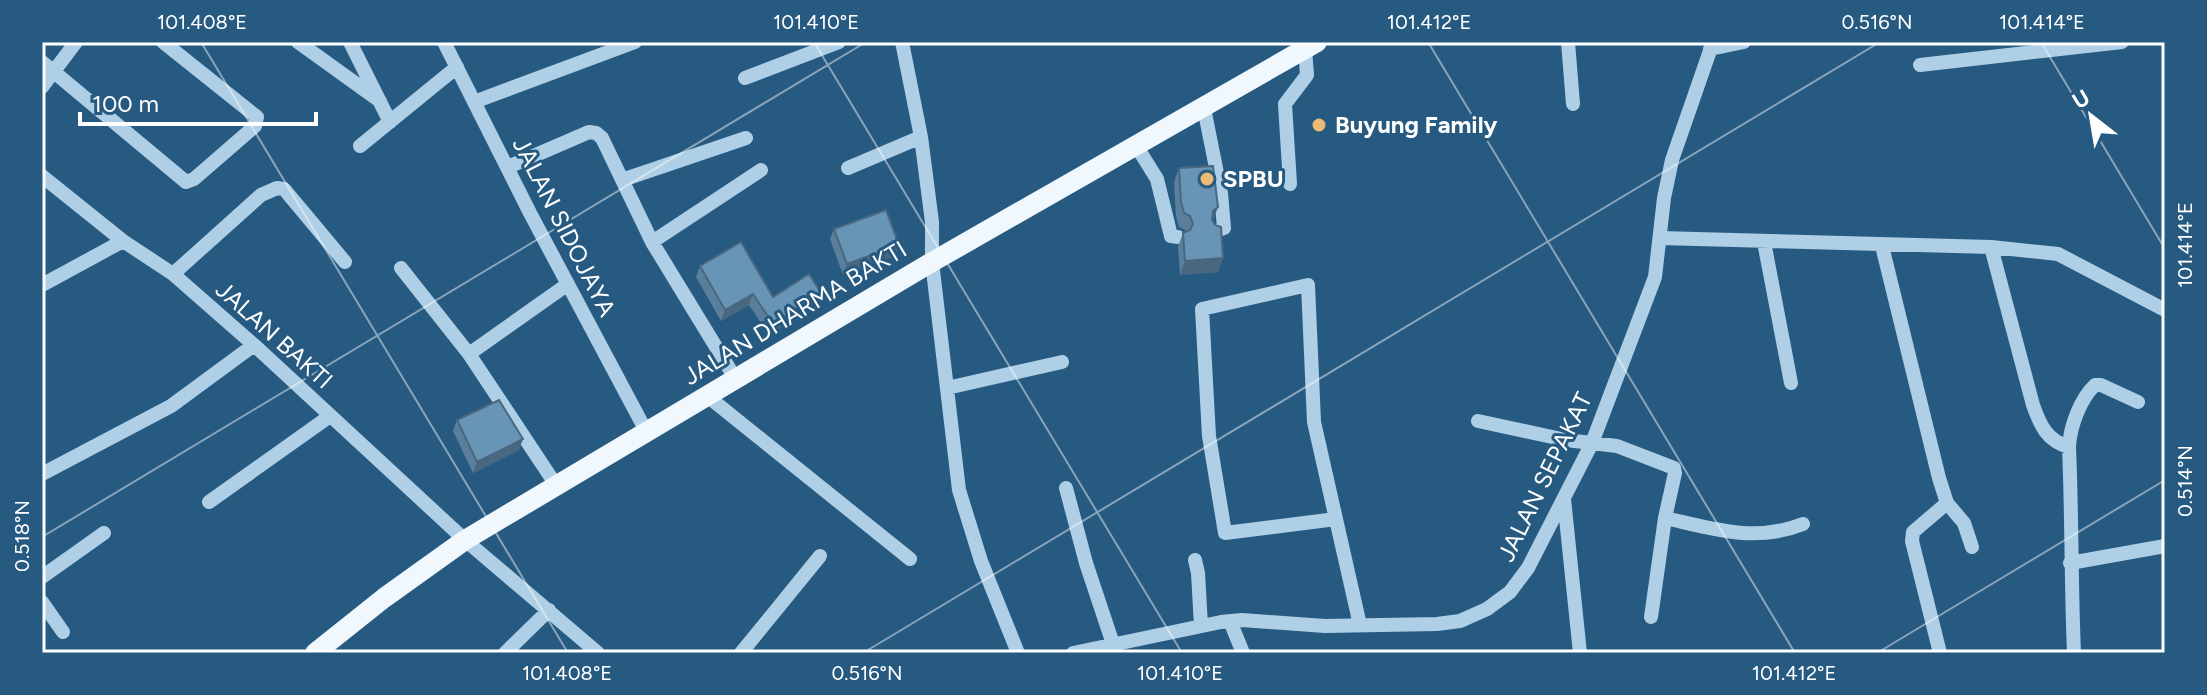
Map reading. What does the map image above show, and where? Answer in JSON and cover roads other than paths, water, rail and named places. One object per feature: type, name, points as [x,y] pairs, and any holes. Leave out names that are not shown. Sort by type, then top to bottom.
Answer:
[{"type":"main road","name":"JALAN DHARMA BAKTI","points":[[315,653],[384,598],[465,540],[932,262],[1311,46]]},
{"type":"street","points":[[42,87],[48,66],[76,42]]},
{"type":"street","points":[[48,66],[181,179],[190,181],[255,126],[257,117],[163,42]]},
{"type":"street","points":[[298,42],[380,101]]},
{"type":"street","points":[[350,42],[390,122]]},
{"type":"street","name":"JALAN SIDOJAYA","points":[[444,42],[530,213],[646,431]]},
{"type":"street","points":[[745,78],[839,42]]},
{"type":"street","points":[[902,42],[921,137],[932,222],[932,262],[961,501],[1018,653]]},
{"type":"street","points":[[1568,42],[1573,104]]},
{"type":"street","points":[[1712,45],[1744,42]]},
{"type":"street","points":[[1986,42],[1986,58]]},
{"type":"street","points":[[1920,65],[2122,42]]},
{"type":"street","points":[[474,102],[630,43]]},
{"type":"street","name":"JALAN SEPAKAT","points":[[1073,653],[1230,621],[1360,625],[1460,621],[1487,609],[1510,592],[1528,568],[1592,443],[1655,277],[1672,160],[1712,45]]},
{"type":"street","points":[[1290,184],[1285,104],[1307,75],[1311,46]]},
{"type":"street","points":[[360,146],[457,67]]},
{"type":"street","points":[[1204,108],[1221,193],[1224,228],[1216,231]]},
{"type":"street","points":[[508,167],[589,132],[602,138],[652,242],[735,378]]},
{"type":"street","points":[[848,168],[921,137]]},
{"type":"street","points":[[622,180],[746,138]]},
{"type":"street","points":[[1137,147],[1157,179],[1171,236],[1178,237]]},
{"type":"street","points":[[652,242],[761,170]]},
{"type":"street","name":"JALAN BAKTI","points":[[42,176],[123,241],[173,274],[465,540],[598,653]]},
{"type":"street","points":[[173,274],[261,195],[277,188],[284,189],[345,262]]},
{"type":"street","points":[[1660,238],[1991,247],[2058,254],[2165,310]]},
{"type":"street","points":[[42,285],[123,241]]},
{"type":"street","points":[[1764,242],[1791,383]]},
{"type":"street","points":[[1882,246],[1947,503],[1964,523],[1972,547]]},
{"type":"street","points":[[1991,247],[2040,424],[2047,435],[2069,447]]},
{"type":"street","points":[[401,268],[469,354],[556,485]]},
{"type":"street","points":[[469,354],[568,284]]},
{"type":"street","points":[[1336,519],[1225,533],[1209,436],[1202,309],[1308,285],[1314,422],[1336,519],[1360,625]]},
{"type":"street","points":[[42,474],[171,406],[254,345]]},
{"type":"street","points":[[947,388],[1062,362]]},
{"type":"street","points":[[2074,653],[2069,447],[2074,423],[2090,389],[2095,385],[2138,402]]},
{"type":"street","points":[[706,395],[910,559]]},
{"type":"street","points":[[209,502],[330,416]]},
{"type":"street","points":[[1478,421],[1617,446],[1674,468],[1651,617]]},
{"type":"street","points":[[1066,488],[1086,563],[1113,644]]},
{"type":"street","points":[[1564,499],[1580,653]]},
{"type":"street","points":[[1940,653],[1912,541],[1913,532],[1947,503]]},
{"type":"street","points":[[1665,518],[1760,535],[1783,532],[1803,524]]},
{"type":"street","points":[[42,577],[104,533]]},
{"type":"street","points":[[2070,563],[2163,551]]},
{"type":"street","points":[[741,653],[820,556]]},
{"type":"street","points":[[1195,560],[1201,626]]},
{"type":"street","points":[[42,602],[63,632]]},
{"type":"street","points":[[505,653],[549,610]]},
{"type":"street","points":[[1230,621],[1243,653]]},
{"type":"street","points":[[1142,638],[1149,653]]},
{"type":"place","name":"Buyung Family","points":[[1319,125]]},
{"type":"place","name":"SPBU","points":[[1207,179]]}]
